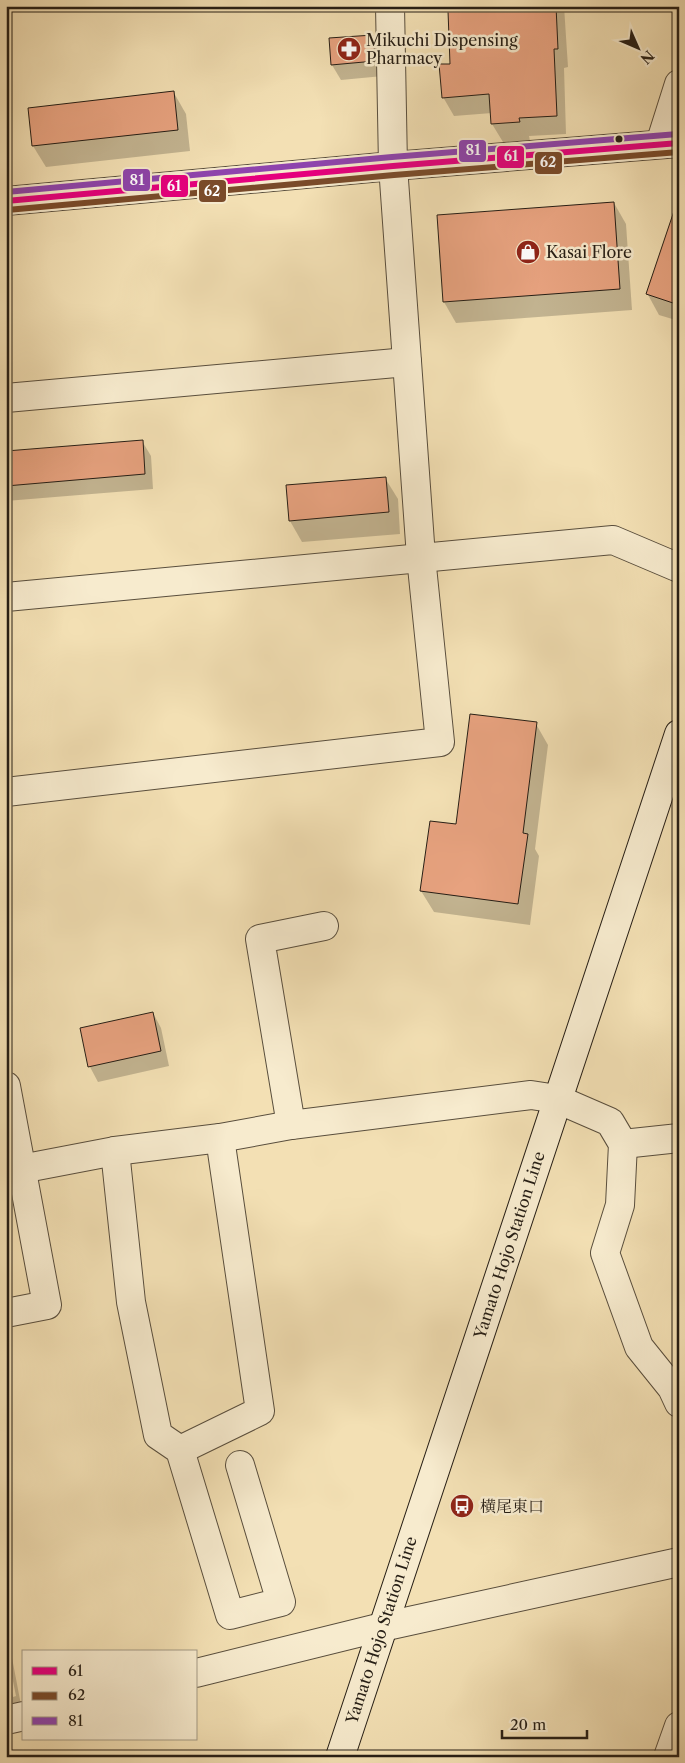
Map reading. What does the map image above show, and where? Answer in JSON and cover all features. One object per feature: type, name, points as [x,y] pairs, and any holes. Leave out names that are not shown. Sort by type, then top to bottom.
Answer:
[{"type":"street","points":[[6,792],[440,742],[421,557],[393,166],[390,6]]},
{"type":"street","points":[[6,201],[669,143],[679,84]]},
{"type":"street","points":[[6,398],[407,362]]},
{"type":"street","points":[[6,597],[613,540],[679,568]]},
{"type":"street","name":"Yamato Hojo Station Line","points":[[340,1757],[679,734]]},
{"type":"street","points":[[291,1125],[260,938],[324,926]]},
{"type":"street","points":[[6,1086],[47,1305],[6,1313]]},
{"type":"street","points":[[21,1169],[115,1151],[220,1138],[291,1125],[531,1095],[557,1099],[610,1122],[623,1144],[620,1205],[604,1253],[638,1347],[672,1388],[679,1403]]},
{"type":"street","points":[[180,1450],[260,1412],[220,1138]]},
{"type":"street","points":[[623,1144],[679,1138]]},
{"type":"street","points":[[115,1151],[131,1302],[158,1435],[180,1450],[230,1615],[282,1602],[240,1465]]},
{"type":"street","points":[[198,1673],[382,1627],[679,1562]]},
{"type":"street","points":[[6,1720],[22,1716]]},
{"type":"street","points":[[668,1757],[679,1726]]},
{"type":"building","points":[[454,6],[556,6],[558,49],[554,49],[557,116],[519,118],[520,122],[491,124],[489,94],[442,98],[439,64],[450,64],[448,11],[454,11]]},
{"type":"building","points":[[373,35],[375,61],[331,65],[329,38]]},
{"type":"building","points":[[174,91],[178,130],[32,146],[28,108]]},
{"type":"building","name":"Kasai Flore","points":[[614,202],[620,289],[443,302],[437,215]]},
{"type":"building","points":[[675,208],[679,208],[679,305],[646,294]]},
{"type":"building","points":[[143,440],[145,474],[6,486],[6,451]]},
{"type":"building","points":[[386,477],[389,512],[289,521],[286,485]]},
{"type":"building","points":[[470,714],[537,722],[523,833],[528,834],[518,904],[420,891],[430,821],[456,824]]},
{"type":"building","points":[[153,1012],[161,1051],[88,1067],[80,1028]]},
{"type":"transit line","name":"81","points":[[6,192],[392,157],[678,134]]},
{"type":"transit line","name":"61","points":[[6,201],[393,166],[679,143]]},
{"type":"transit line","name":"62","points":[[7,210],[394,175],[679,152]]},
{"type":"place","name":"Mikuchi Dispensing Pharmacy","points":[[349,49]]},
{"type":"place","name":"Kasai Flore","points":[[528,252]]},
{"type":"place","name":"横尾東口","points":[[462,1506]]}]
